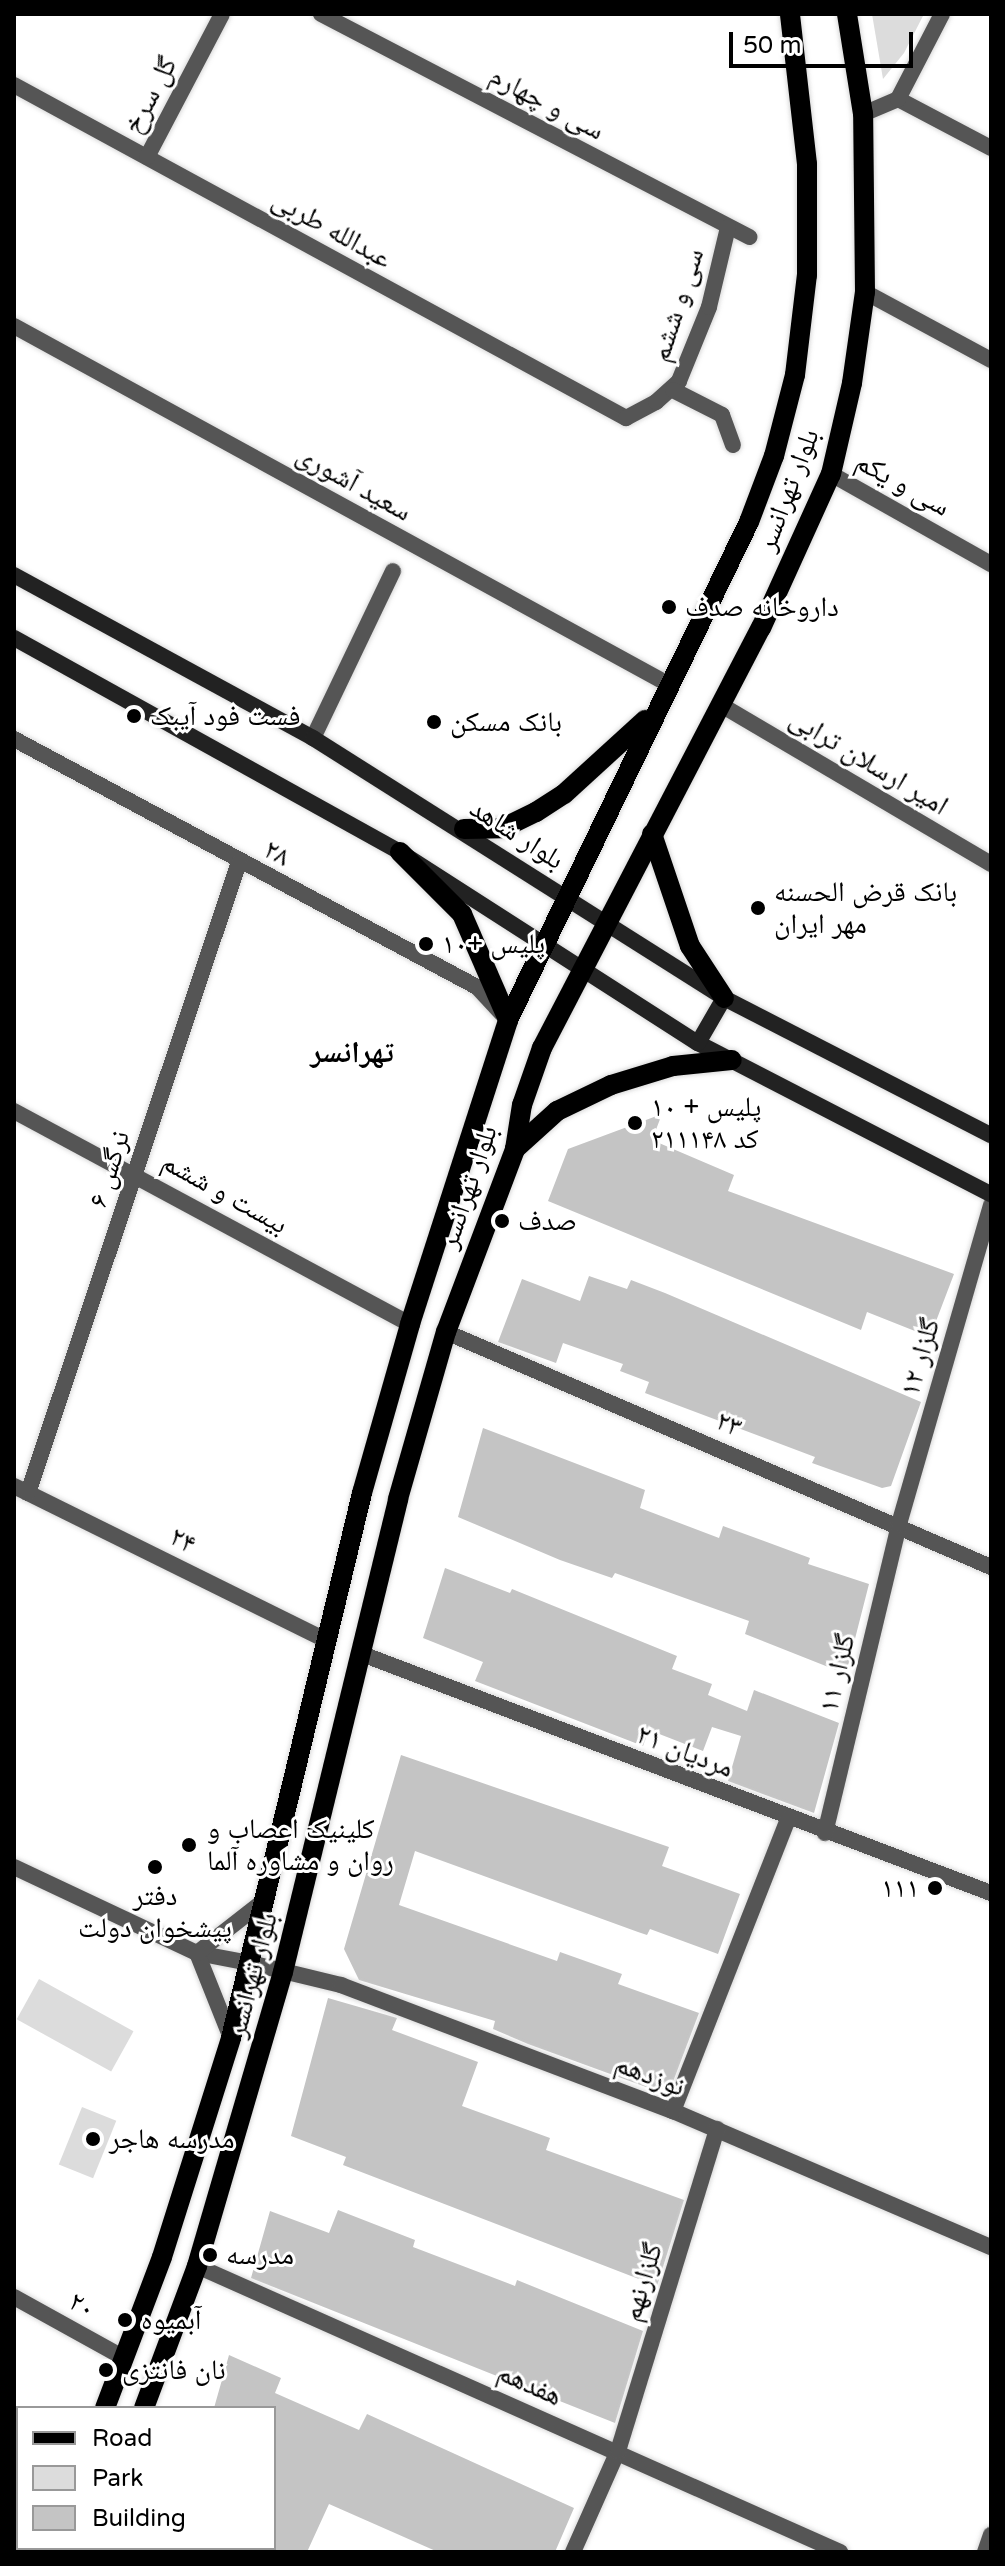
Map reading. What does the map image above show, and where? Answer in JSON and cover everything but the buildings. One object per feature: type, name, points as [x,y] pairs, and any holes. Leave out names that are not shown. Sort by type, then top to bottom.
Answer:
[{"type":"main road","name":"بلوار تهرانسر","points":[[106,2406],[231,2038],[328,1641],[410,1324],[508,1020],[654,712],[749,522],[774,456],[795,375],[807,275],[807,164],[790,14]]},
{"type":"main road","name":"بلوار تهرانسر","points":[[145,2406],[197,2266],[283,1972],[398,1499],[446,1332],[515,1149],[522,1105],[542,1048],[721,705],[831,474],[852,383],[865,292],[863,114],[847,14]]},
{"type":"main road","name":"بلوار شاهد","points":[[14,575],[313,738],[464,829],[606,925],[724,998],[991,1135]]},
{"type":"main road","points":[[14,638],[400,852],[698,1043],[991,1194]]},
{"type":"main road","points":[[464,829],[503,828],[536,812],[564,794],[654,712]]},
{"type":"main road","points":[[652,834],[690,946],[724,998],[698,1043]]},
{"type":"main road","points":[[400,852],[462,914],[508,1020]]},
{"type":"main road","points":[[515,1149],[557,1111],[611,1085],[673,1066],[732,1060]]},
{"type":"main road","points":[[258,1930],[264,1945],[275,1949],[292,1937]]},
{"type":"main road","points":[[240,2003],[254,1986],[265,1989],[271,2012]]},
{"type":"street","name":"گل سرخ","points":[[147,157],[222,14]]},
{"type":"street","name":"سی و چهارم","points":[[321,14],[750,237]]},
{"type":"street","points":[[863,114],[898,99],[942,14]]},
{"type":"street","name":"عبدالله طربی","points":[[14,85],[626,418]]},
{"type":"street","points":[[898,99],[991,148]]},
{"type":"street","name":"سی و ششم","points":[[626,418],[673,390],[709,307],[728,227]]},
{"type":"street","points":[[865,292],[991,360]]},
{"type":"street","name":"سعید آشوری","points":[[14,326],[668,684]]},
{"type":"street","points":[[673,390],[722,415],[733,445]]},
{"type":"street","name":"سی و یکم","points":[[831,474],[991,564]]},
{"type":"street","points":[[313,738],[393,571]]},
{"type":"street","name":"امیر ارسلان ترابی","points":[[721,705],[991,864]]},
{"type":"street","name":"۲۸","points":[[14,739],[477,987],[508,1020]]},
{"type":"street","name":"نرگس ۶","points":[[21,1490],[135,1173],[239,862]]},
{"type":"street","name":"بیست و ششم","points":[[14,1111],[135,1173],[410,1324]]},
{"type":"street","name":"گلزار ۱۲","points":[[899,1524],[991,1205]]},
{"type":"street","name":"۲۳","points":[[446,1332],[899,1524],[991,1567]]},
{"type":"street","name":"۲۴","points":[[21,1490],[328,1641]]},
{"type":"street","name":"گلزار ۱۱","points":[[825,1833],[899,1524]]},
{"type":"street","name":"۲۱ مردیان","points":[[362,1654],[788,1819],[991,1893]]},
{"type":"street","points":[[673,2111],[788,1819]]},
{"type":"street","name":"نوزدهم","points":[[14,1867],[197,1953],[341,1985],[673,2111],[991,2247]]},
{"type":"street","points":[[231,2038],[197,1953],[265,1900]]},
{"type":"street","name":"گلزارنهم","points":[[573,2552],[618,2451],[717,2129]]},
{"type":"street","name":"هفدهم","points":[[197,2266],[840,2552]]},
{"type":"street","name":"۲۰","points":[[14,2297],[124,2358]]},
{"type":"street","points":[[985,2552],[991,2535]]},
{"type":"green space","points":[[872,14],[924,14],[904,53],[883,79]]},
{"type":"green space","points":[[39,1979],[133,2031],[111,2072],[17,2019]]},
{"type":"green space","points":[[82,2107],[116,2121],[93,2178],[59,2164]]},
{"type":"place","name":"داروخانه صدف","points":[[669,607]]},
{"type":"place","name":"فست فود آیبک","points":[[134,716]]},
{"type":"place","name":"بانک مسکن","points":[[434,722]]},
{"type":"place","name":"بانک قرض الحسنه مهر ایران","points":[[758,908]]},
{"type":"place","name":"پلیس +۱۰","points":[[426,944]]},
{"type":"place","name":"پلیس + ۱۰ کد ۲۱۱۱۴۸","points":[[635,1123]]},
{"type":"place","name":"صدف","points":[[502,1221]]},
{"type":"place","name":"کلینیک اعصاب و روان و مشاوره آلما","points":[[189,1845]]},
{"type":"place","name":"دفتر پیشخوان دولت","points":[[155,1867]]},
{"type":"place","name":"۱۱۱","points":[[935,1888]]},
{"type":"place","name":"مدرسه هاجر","points":[[93,2139]]},
{"type":"place","name":"مدرسه","points":[[210,2255]]},
{"type":"place","name":"آبمیوه","points":[[125,2320]]},
{"type":"place","name":"نان فانتزی","points":[[106,2370]]},
{"type":"district","name":"تهرانسر","points":[[352,1053]]}]
